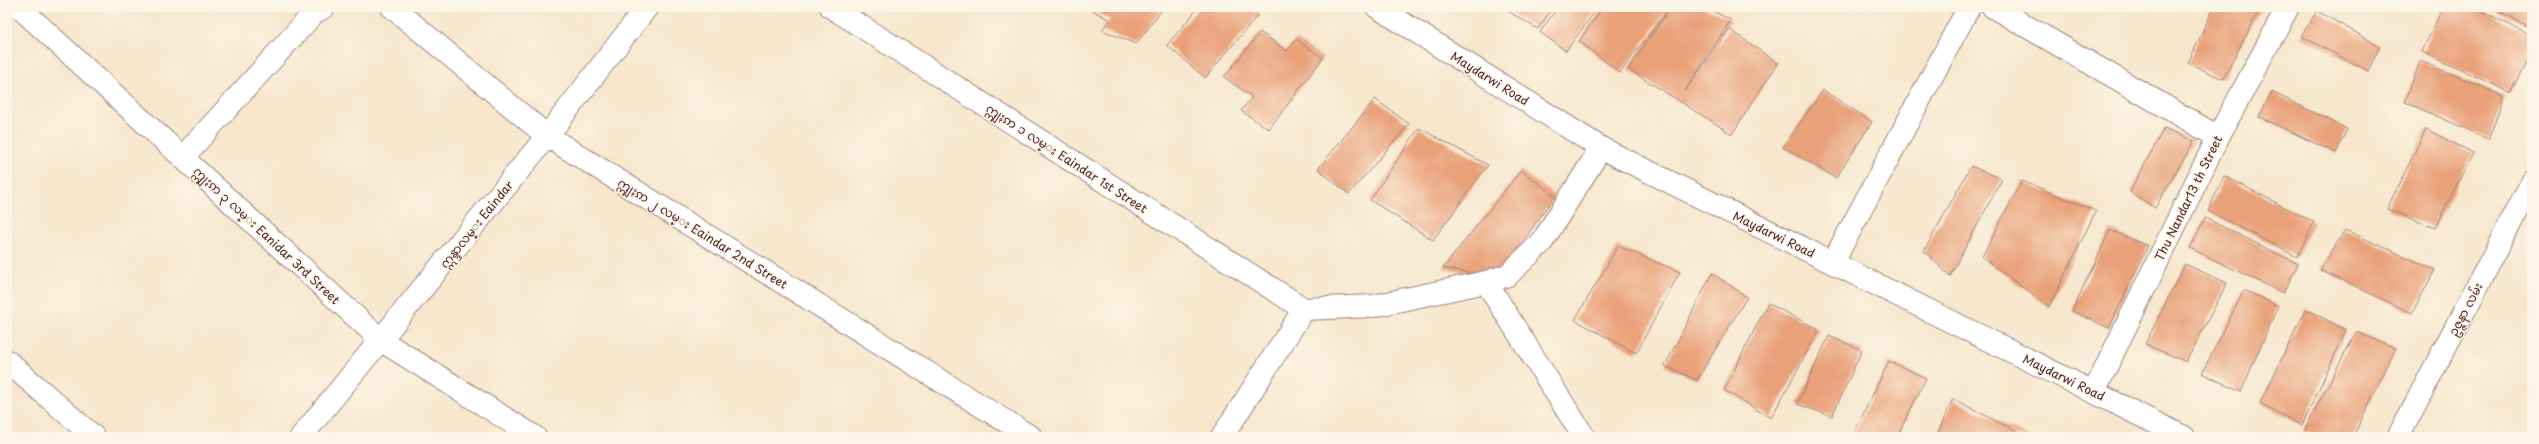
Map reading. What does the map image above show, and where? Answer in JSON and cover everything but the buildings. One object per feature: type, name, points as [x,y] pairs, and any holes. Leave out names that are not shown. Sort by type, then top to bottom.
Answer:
[{"type":"street","name":"ဣျႏၵာ ၃ လမ္း Eanidar 3rd Street","points":[[19,7],[382,340],[534,437]]},
{"type":"street","points":[[182,157],[314,13],[324,7]]},
{"type":"street","name":"ဣျႏၵာ ၂ လမ္း Eaindar 2nd Street","points":[[392,7],[547,136],[1030,437]]},
{"type":"street","name":"ဣန္ဒာလမ္း Eaindar","points":[[301,437],[382,340],[547,136],[647,7]]},
{"type":"street","name":"ဣျႏၵာ ၁ လမ္း Eaindar 1st Street","points":[[831,7],[1304,309]]},
{"type":"street","name":"Maydarwi Road","points":[[1377,7],[1601,148],[2184,437]]},
{"type":"street","points":[[1833,262],[1969,7]]},
{"type":"street","points":[[1993,7],[2218,136]]},
{"type":"street","name":"Thu Nandar13 th Street","points":[[2094,392],[2218,136],[2288,7]]},
{"type":"street","points":[[1222,437],[1304,309],[1373,306],[1486,282],[1508,275],[1542,242],[1601,148]]},
{"type":"street","name":"ဥဇ္ဇနာ လမ်း","points":[[2398,437],[2532,182]]},
{"type":"street","points":[[1486,282],[1584,437]]},
{"type":"street","points":[[7,361],[94,437]]}]
